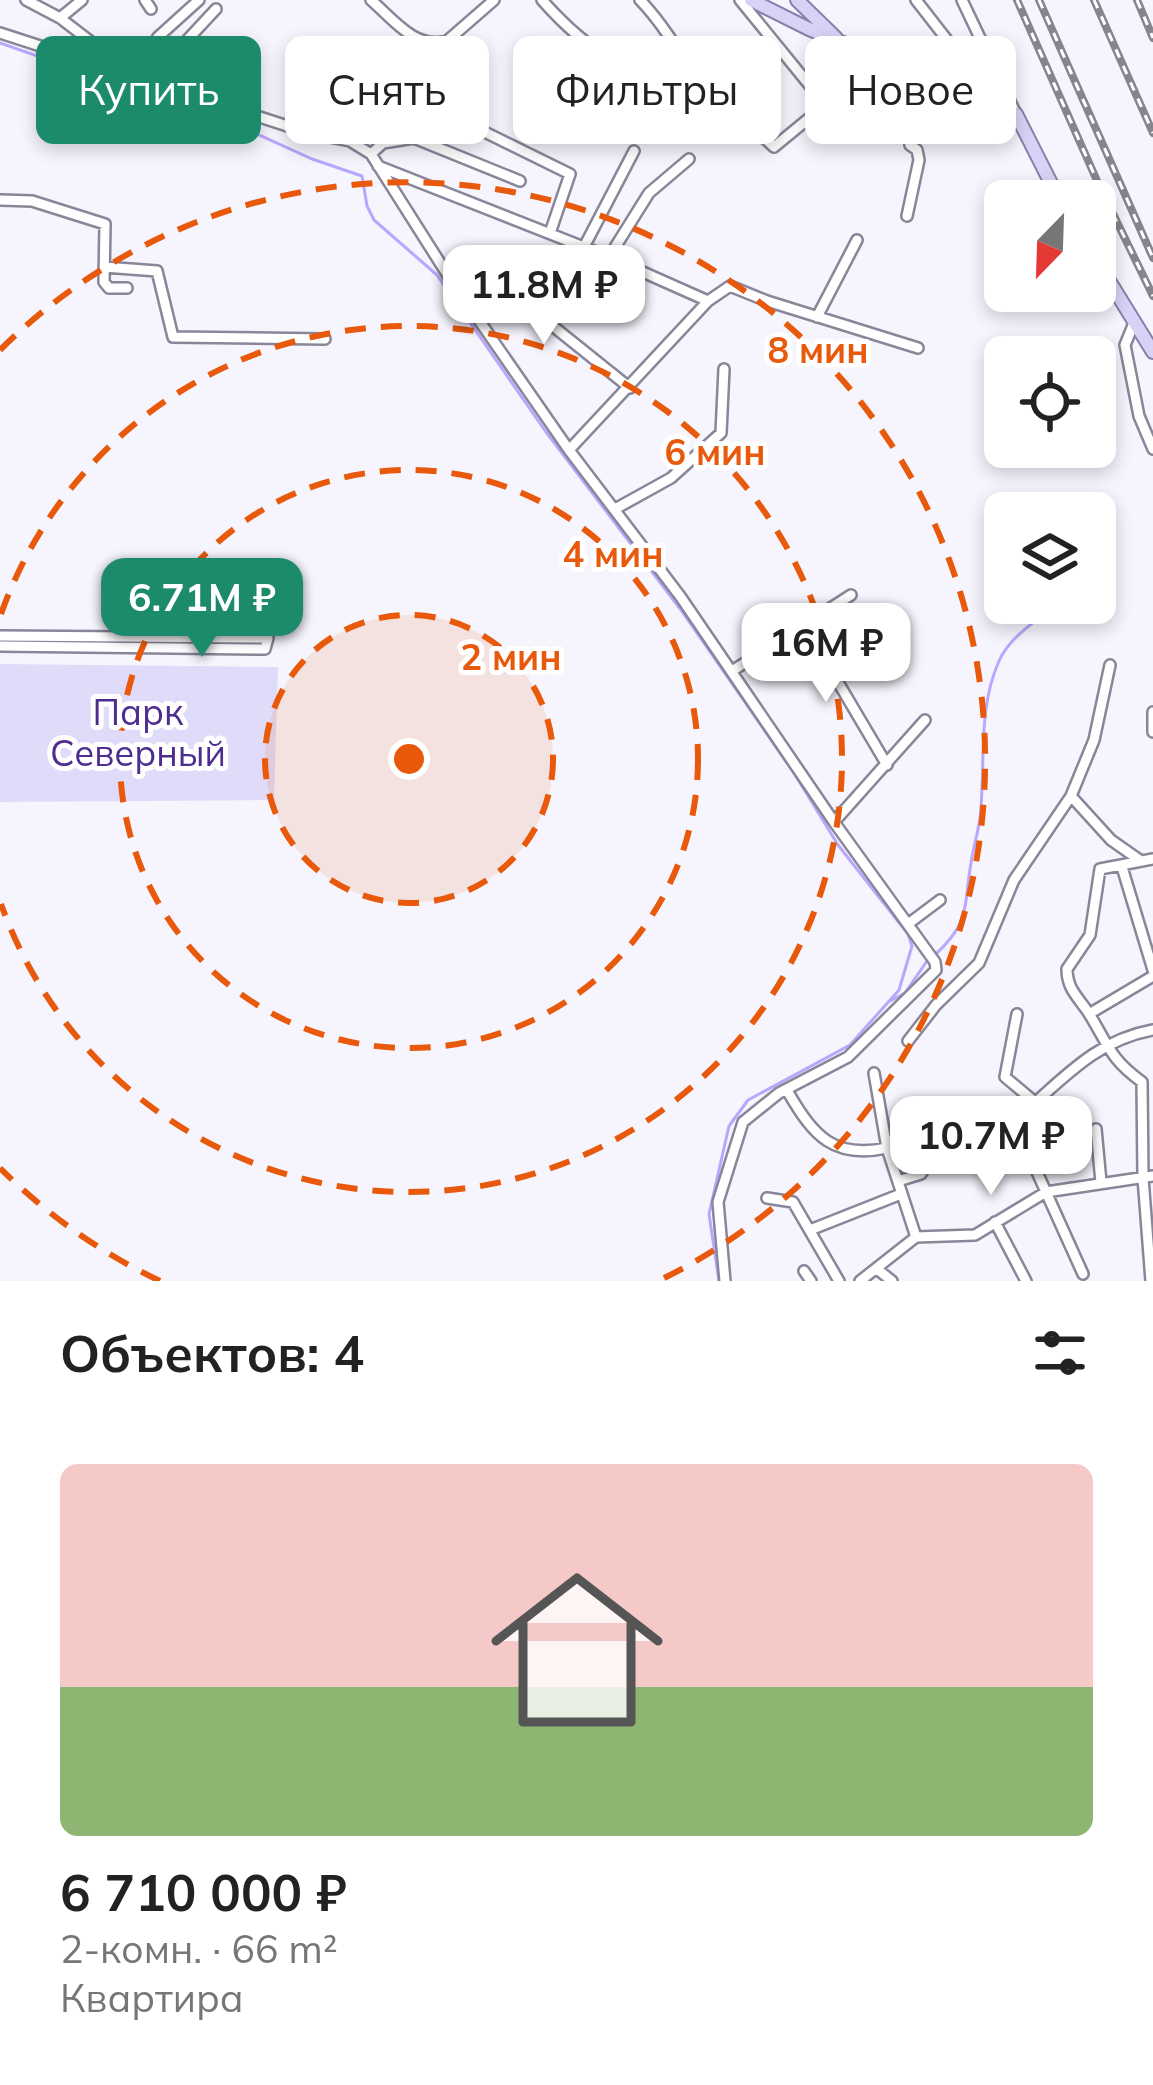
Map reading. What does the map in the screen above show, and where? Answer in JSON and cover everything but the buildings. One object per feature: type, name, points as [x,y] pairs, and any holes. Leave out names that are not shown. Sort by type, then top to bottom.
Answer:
[{"type":"main road","points":[[751,0],[828,36]]},
{"type":"main road","points":[[797,0],[833,36]]},
{"type":"main road","points":[[1016,114],[1049,180]]},
{"type":"main road","points":[[1116,291],[1153,352]]},
{"type":"street","points":[[26,0],[83,36]]},
{"type":"street","points":[[60,18],[82,0]]},
{"type":"street","points":[[160,36],[199,0]]},
{"type":"street","points":[[371,0],[425,43],[447,41],[494,0]]},
{"type":"street","points":[[385,12],[397,0]]},
{"type":"street","points":[[542,0],[576,36]]},
{"type":"street","points":[[640,0],[668,36]]},
{"type":"street","points":[[740,0],[805,80]]},
{"type":"street","points":[[916,0],[944,36]]},
{"type":"street","points":[[962,0],[979,36]]},
{"type":"street","points":[[191,36],[216,9]]},
{"type":"street","points":[[0,33],[36,44]]},
{"type":"street","points":[[261,117],[350,141],[370,154],[569,450],[732,670],[935,962],[936,970],[848,1057],[779,1093],[747,1116],[732,1148],[718,1202],[725,1281]]},
{"type":"street","points":[[781,141],[805,122]]},
{"type":"street","points":[[489,135],[570,174],[550,233]]},
{"type":"street","points":[[370,154],[381,144]]},
{"type":"street","points":[[427,144],[520,181]]},
{"type":"street","points":[[907,216],[919,160],[911,144]]},
{"type":"street","points":[[584,247],[634,151]]},
{"type":"street","points":[[609,257],[649,193],[689,159]]},
{"type":"street","points":[[377,166],[708,301]]},
{"type":"street","points":[[0,200],[32,201],[105,224],[104,282],[109,288],[127,288]]},
{"type":"street","points":[[817,317],[857,240]]},
{"type":"street","points":[[104,267],[157,271],[173,337],[325,339]]},
{"type":"street","points":[[569,450],[708,301],[730,286],[918,348]]},
{"type":"street","points":[[463,297],[539,315],[630,388]]},
{"type":"street","points":[[1135,321],[1125,345],[1139,416],[1153,449]]},
{"type":"street","points":[[615,509],[671,478],[721,434],[724,369]]},
{"type":"street","points":[[732,670],[851,595]]},
{"type":"street","points":[[803,622],[887,765]]},
{"type":"street","points":[[0,636],[136,643],[265,649],[269,643],[268,638],[136,643],[0,646]]},
{"type":"street","points":[[908,1041],[936,1005],[979,964],[1014,880],[1071,796],[1094,740],[1110,664]]},
{"type":"street","points":[[1152,715],[1153,732]]},
{"type":"street","points":[[834,823],[925,719]]},
{"type":"street","points":[[1071,796],[1111,840],[1147,861]]},
{"type":"street","points":[[1147,861],[1100,869],[1090,935],[1067,969],[1073,994],[1089,1014],[1103,1045],[1148,1082],[1151,1281]]},
{"type":"street","points":[[1089,1014],[1153,973],[1122,867]]},
{"type":"street","points":[[908,924],[940,900]]},
{"type":"street","points":[[1017,1014],[1005,1078],[1036,1103]]},
{"type":"street","points":[[788,1092],[829,1142],[859,1154],[887,1148],[917,1107],[1014,1121],[1103,1045],[1153,1030]]},
{"type":"street","points":[[874,1073],[887,1148],[916,1237]]},
{"type":"street","points":[[1014,1121],[1083,1274]]},
{"type":"street","points":[[1096,1129],[1101,1182]]},
{"type":"street","points":[[898,1181],[921,1174],[934,1152]]},
{"type":"street","points":[[860,1281],[916,1237],[964,1238],[1046,1192],[1148,1177]]},
{"type":"street","points":[[810,1230],[901,1195]]},
{"type":"street","points":[[767,1198],[793,1202],[839,1281]]},
{"type":"street","points":[[994,1222],[1026,1281]]},
{"type":"street","points":[[877,1269],[892,1281]]},
{"type":"green space","name":"Парк Северный","points":[[0,664],[278,667],[274,800],[0,802]]},
{"type":"waterway","points":[[0,43],[137,91],[151,105],[174,114],[237,125],[362,176],[374,220],[437,275],[546,432],[681,610],[838,845],[908,934],[912,946],[899,990],[850,1045],[748,1100],[729,1126],[709,1214],[719,1281]]},
{"type":"waterway","points":[[935,955],[964,913],[980,818],[985,718],[992,680],[1010,644],[1032,624]]},
{"type":"waterway","points":[[890,1001],[905,993],[927,961]]},
{"type":"railway","points":[[1017,0],[1153,296]]},
{"type":"railway","points":[[1039,0],[1153,258]]},
{"type":"railway","points":[[1094,0],[1153,133]]},
{"type":"railway","points":[[1137,0],[1153,38]]}]
